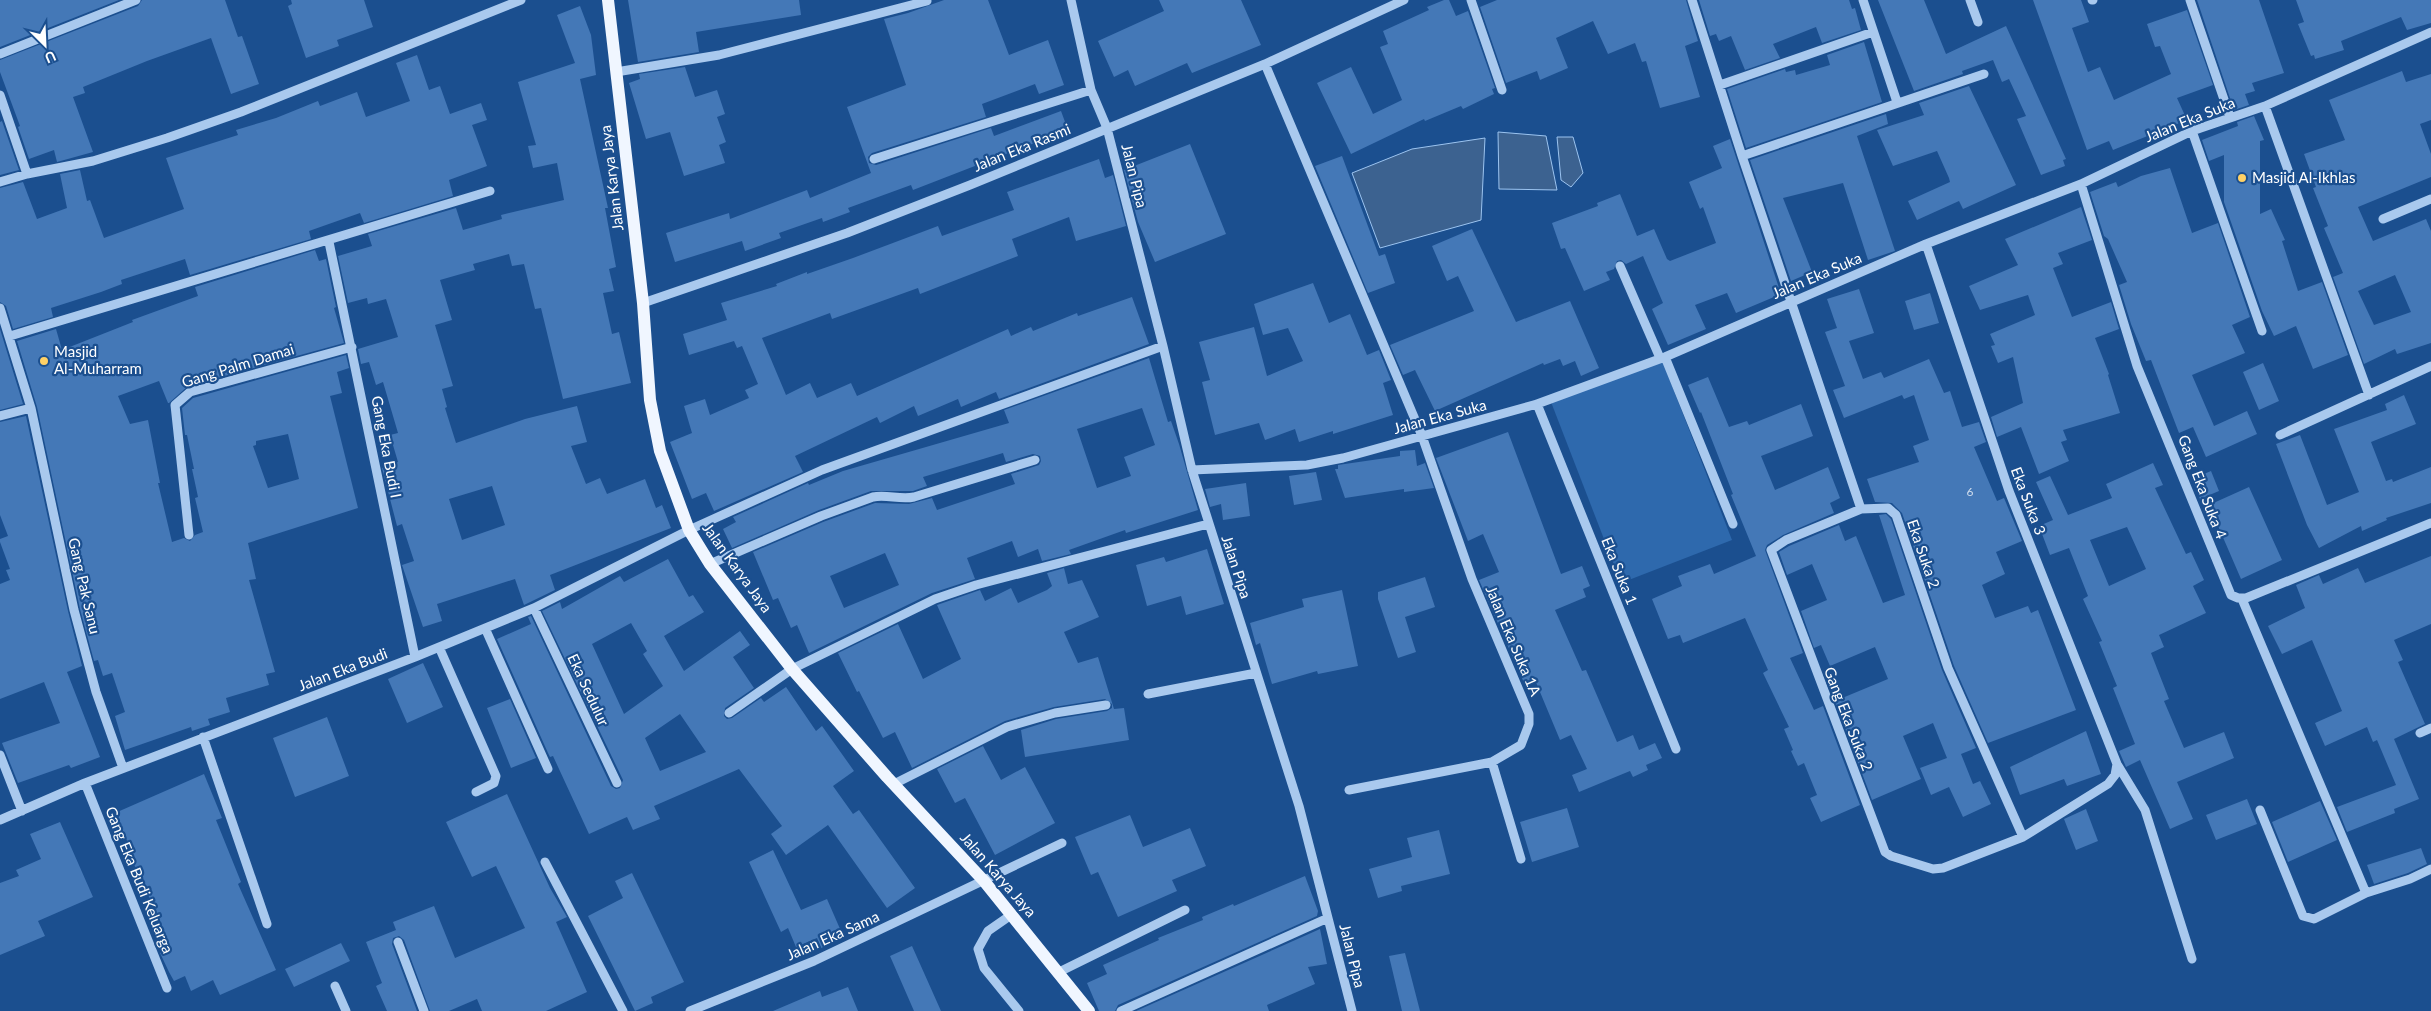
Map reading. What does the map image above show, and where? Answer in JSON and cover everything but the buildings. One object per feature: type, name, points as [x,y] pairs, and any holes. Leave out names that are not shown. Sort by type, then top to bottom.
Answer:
[{"type":"main road","name":"Jalan Karya Jaya","points":[[608,0],[643,303],[650,400],[660,451],[689,530],[710,564],[792,669],[894,784],[984,881],[1088,1011]]},
{"type":"street","points":[[0,54],[136,0]]},
{"type":"street","points":[[0,182],[27,174],[93,161],[204,125],[521,0]]},
{"type":"street","name":"Jalan Pipa","points":[[1071,0],[1091,90],[1107,128],[1163,346],[1192,470],[1300,806],[1352,1011]]},
{"type":"street","name":"Jalan Eka Rasmi","points":[[643,303],[847,233],[1265,64],[1404,0]]},
{"type":"street","points":[[1471,0],[1502,90]]},
{"type":"street","points":[[1692,0],[1742,156],[1793,301],[1861,508]]},
{"type":"street","points":[[1863,0],[1872,32],[1897,102]]},
{"type":"street","points":[[1970,0],[1978,22]]},
{"type":"street","points":[[2190,0],[2230,117]]},
{"type":"street","points":[[616,72],[719,54],[927,1]]},
{"type":"street","points":[[1720,85],[1872,32]]},
{"type":"street","name":"Jalan Eka Suka","points":[[1192,470],[1307,465],[1343,458],[1537,404],[1663,357],[1926,244],[2081,184],[2192,131],[2265,106],[2431,32]]},
{"type":"street","name":"Jalan Eka Suka 1A","points":[[1265,64],[1422,436],[1472,579],[1529,714],[1529,724],[1521,745],[1492,762],[1349,790]]},
{"type":"street","points":[[1742,156],[1984,74]]},
{"type":"street","points":[[874,159],[1091,90]]},
{"type":"street","points":[[0,95],[27,174]]},
{"type":"street","points":[[2265,106],[2369,395]]},
{"type":"street","points":[[2192,131],[2262,332]]},
{"type":"street","name":"Gang Eka Suka 4","points":[[2081,184],[2137,366],[2231,595],[2242,599]]},
{"type":"street","points":[[10,336],[329,242],[490,191]]},
{"type":"street","points":[[2383,219],[2431,199]]},
{"type":"street","name":"Gang Eka Budi I","points":[[329,242],[415,657]]},
{"type":"street","name":"Eka Suka 3","points":[[1926,244],[2009,491],[2117,764],[2145,810],[2192,959]]},
{"type":"street","points":[[1620,266],[1663,357],[1733,524]]},
{"type":"street","name":"Gang Pak Sanu","points":[[0,308],[10,336],[30,408],[74,610],[96,692],[123,768]]},
{"type":"street","name":"Gang Palm Damai","points":[[189,535],[175,405],[190,392],[352,346]]},
{"type":"street","name":"Jalan Eka Budi","points":[[0,820],[85,783],[415,657],[534,608],[689,530],[822,470],[1163,346]]},
{"type":"street","points":[[2280,434],[2431,366]]},
{"type":"street","name":"Eka Suka 1","points":[[1537,404],[1676,749]]},
{"type":"street","points":[[0,416],[30,408]]},
{"type":"street","points":[[710,564],[821,516],[873,498],[880,496],[904,499],[914,497],[1035,460]]},
{"type":"street","name":"Gang Eka Suka 2","points":[[1861,508],[1786,540],[1771,550],[1881,847],[1891,856],[1937,869],[2003,847],[2023,837]]},
{"type":"street","name":"Eka Suka 2","points":[[1861,508],[1888,508],[1896,515],[1948,668],[2023,837]]},
{"type":"street","points":[[2366,894],[2242,599],[2431,523]]},
{"type":"street","points":[[729,713],[792,669],[935,599],[968,588],[1208,524]]},
{"type":"street","name":"Eka Sedulur","points":[[534,608],[617,783]]},
{"type":"street","points":[[485,628],[548,769]]},
{"type":"street","points":[[439,647],[496,776],[494,782],[476,792]]},
{"type":"street","points":[[1148,694],[1256,673]]},
{"type":"street","points":[[894,784],[1007,727],[1055,713],[1106,705]]},
{"type":"street","points":[[2420,732],[2431,728]]},
{"type":"street","points":[[204,737],[267,924]]},
{"type":"street","points":[[0,755],[22,811]]},
{"type":"street","points":[[1492,762],[1521,859]]},
{"type":"street","points":[[2023,837],[2108,784],[2115,775],[2117,764]]},
{"type":"street","name":"Gang Eka Budi Keluarga","points":[[85,783],[168,988]]},
{"type":"street","points":[[2260,810],[2303,916],[2314,919],[2366,894],[2410,879],[2431,869]]},
{"type":"street","name":"Jalan Eka Sama","points":[[690,1011],[814,961],[1062,843]]},
{"type":"street","points":[[545,862],[623,1011]]},
{"type":"street","points":[[1057,973],[1185,910]]},
{"type":"street","points":[[1011,915],[988,932],[978,949],[984,968],[1019,1011]]},
{"type":"street","points":[[1121,1011],[1328,918]]},
{"type":"street","points":[[398,942],[424,1011]]},
{"type":"street","points":[[335,986],[346,1011]]},
{"type":"shaded area","points":[[1498,132],[1546,136],[1557,190],[1499,189]]},
{"type":"shaded area","points":[[1557,137],[1573,137],[1583,173],[1571,187],[1561,180]]},
{"type":"shaded area","points":[[1485,138],[1481,220],[1380,248],[1352,173],[1412,149]]},
{"type":"shaded area","points":[[1662,360],[1732,540],[1621,583],[1551,402]]},
{"type":"place","name":"Masjid Al-Ikhlas","points":[[2242,178]]},
{"type":"place","name":"Masjid Al-Muharram","points":[[44,361]]}]
